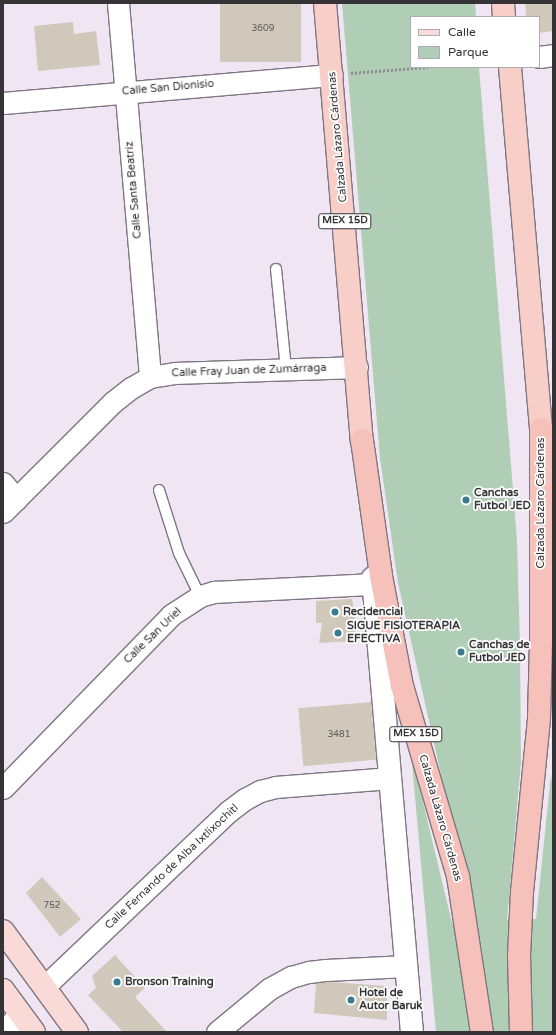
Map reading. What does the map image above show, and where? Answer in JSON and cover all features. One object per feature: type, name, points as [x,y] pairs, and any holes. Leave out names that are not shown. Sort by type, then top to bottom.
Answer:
[{"type":"highway","name":"Calzada Lázaro Cárdenas","points":[[325,3],[362,440],[381,576],[402,686],[458,876],[481,1029]]},
{"type":"highway","points":[[503,3],[504,16]]},
{"type":"highway","name":"Calzada Lázaro Cárdenas","points":[[510,68],[541,429],[542,639],[539,718],[522,892],[519,957],[520,1026]]},
{"type":"main road","points":[[3,931],[76,1032]]},
{"type":"main road","points":[[3,990],[34,1032]]},
{"type":"street","name":"Calle Santa Beatríz","points":[[118,3],[150,377]]},
{"type":"street","points":[[540,57],[553,55]]},
{"type":"street","name":"Calle San Dionisio","points":[[3,103],[332,75]]},
{"type":"street","name":"Calle Fray Juan de Zumárraga","points":[[9,505],[113,402],[131,388],[150,377],[176,373],[357,367]]},
{"type":"street","name":"Calzada Lázaro Cárdenas","points":[[541,429],[553,596]]},
{"type":"street","name":"Calzada Lázaro Cárdenas","points":[[362,440],[412,1032]]},
{"type":"street","points":[[3,483],[9,505]]},
{"type":"street","name":"Calle San Uriel","points":[[3,788],[171,615],[200,596],[214,592],[374,584]]},
{"type":"street","name":"Calle Fernando de Alba Ixtlixochitl","points":[[44,987],[228,811],[245,798],[260,791],[276,787],[390,778]]},
{"type":"street","points":[[217,1032],[269,989],[290,977],[308,972],[326,970],[406,966]]},
{"type":"street","points":[[3,1032],[20,1013]]},
{"type":"lane","points":[[276,269],[286,369]]},
{"type":"lane","points":[[159,490],[179,553],[200,596]]},
{"type":"path","points":[[332,75],[416,68]]},
{"type":"green space","points":[[342,3],[475,3],[476,16],[410,16],[410,68],[479,68],[517,540],[521,762],[507,920],[536,919],[551,774],[553,794],[553,1032],[436,1032],[411,752],[452,923],[474,921],[398,583],[380,458]]},
{"type":"building","points":[[220,3],[301,3],[301,62],[220,62]]},
{"type":"building","points":[[525,3],[553,3],[553,31],[540,33],[540,16],[526,16]]},
{"type":"building","points":[[73,22],[74,34],[96,31],[100,65],[38,71],[34,26]]},
{"type":"building","points":[[352,599],[356,624],[356,641],[319,643],[322,623],[316,623],[316,601]]},
{"type":"building","points":[[371,702],[376,760],[303,766],[298,708]]},
{"type":"building","points":[[42,877],[81,919],[60,937],[26,893]]},
{"type":"building","name":"Bronson Training","points":[[115,955],[145,988],[135,997],[167,1032],[123,1032],[88,995],[96,988],[92,976]]},
{"type":"building","name":"Hotel de Autor Baruk","points":[[330,982],[387,986],[387,1020],[314,1013],[316,983]]},
{"type":"place","name":"Canchas Futbol JED","points":[[466,500]]},
{"type":"place","name":"Recidencial","points":[[335,612]]},
{"type":"place","name":"SIGUE FISIOTERAPIA EFECTIVA","points":[[338,633]]},
{"type":"place","name":"Canchas de Futbol JED","points":[[461,652]]},
{"type":"place","name":"Bronson Training","points":[[117,982]]},
{"type":"place","name":"Hotel de Autor Baruk","points":[[351,1000]]}]
